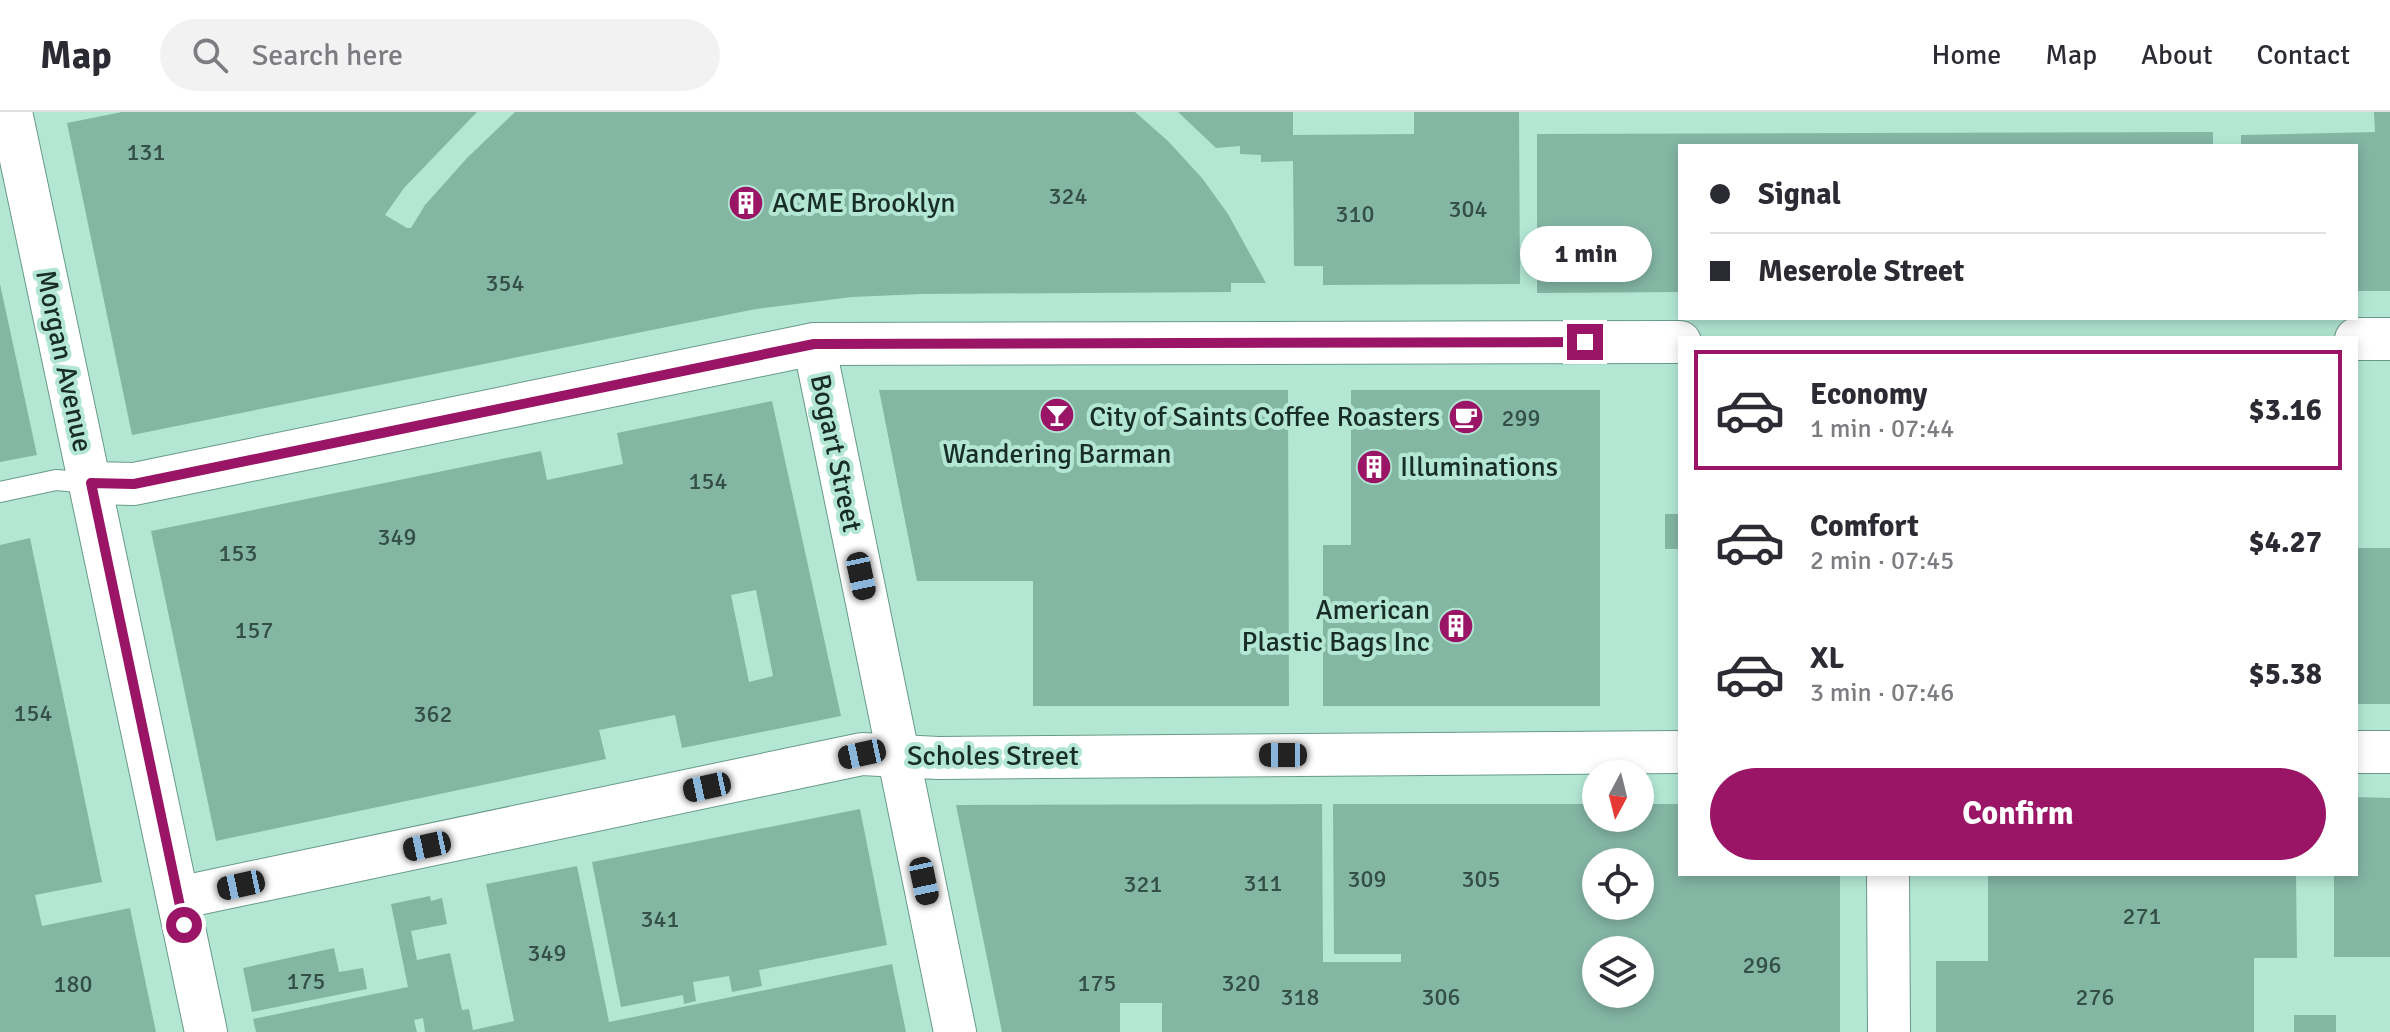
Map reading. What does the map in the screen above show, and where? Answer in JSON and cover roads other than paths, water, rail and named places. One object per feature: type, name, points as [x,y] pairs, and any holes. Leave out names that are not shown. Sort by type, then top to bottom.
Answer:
[{"type":"street","name":"Morgan Avenue","points":[[11,112],[206,1032]]},
{"type":"street","points":[[2358,339],[2390,339]]},
{"type":"street","points":[[91,483],[134,484],[814,344],[1678,342]]},
{"type":"street","name":"Bogart Street","points":[[814,344],[955,1032]]},
{"type":"street","name":"Scholes Street","points":[[178,898],[862,754],[1678,752]]},
{"type":"street","points":[[2358,752],[2390,752]]},
{"type":"street","points":[[1888,876],[1889,1032]]},
{"type":"lane","points":[[0,492],[56,480],[91,483]]},
{"type":"place","name":"ACME Brooklyn","points":[[746,203]]},
{"type":"place","name":"Wandering Barman","points":[[1057,415]]},
{"type":"place","name":"City of Saints Coffee Roasters","points":[[1466,417]]},
{"type":"place","name":"Illuminations","points":[[1374,467]]},
{"type":"place","name":"American Plastic Bags Inc","points":[[1456,626]]}]
